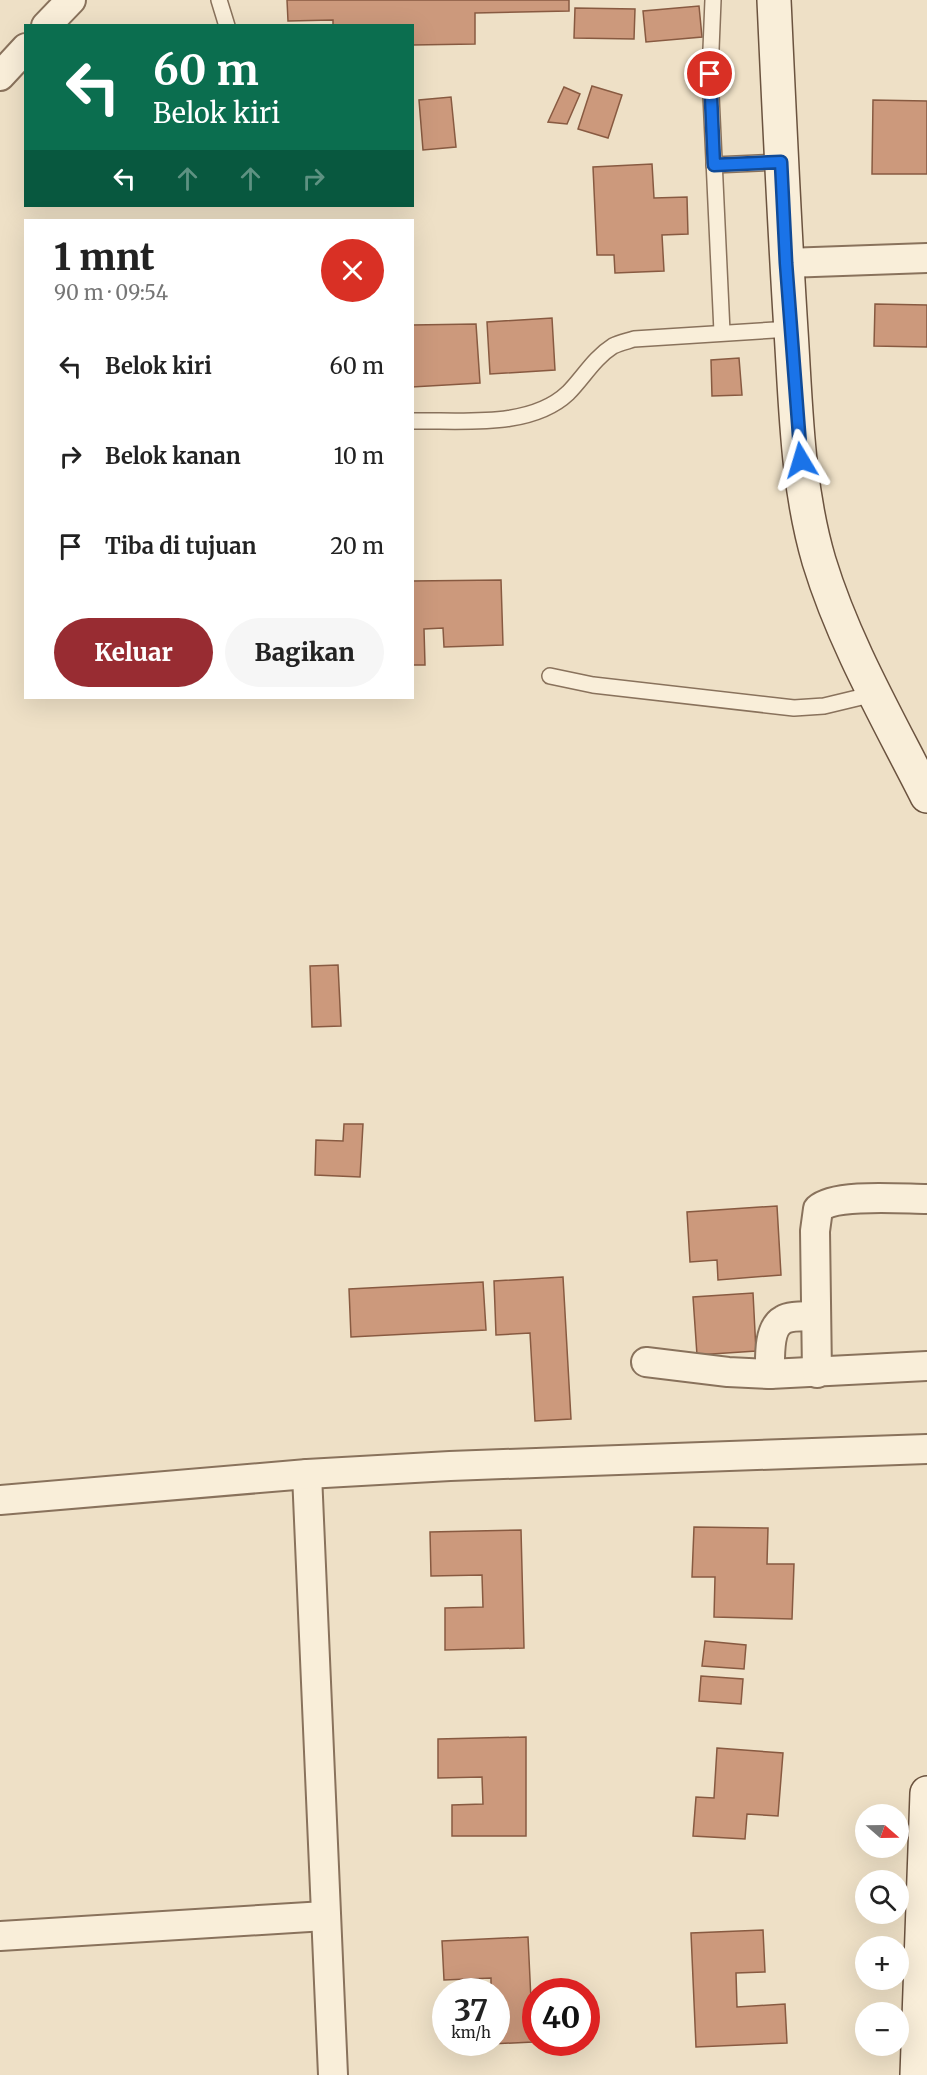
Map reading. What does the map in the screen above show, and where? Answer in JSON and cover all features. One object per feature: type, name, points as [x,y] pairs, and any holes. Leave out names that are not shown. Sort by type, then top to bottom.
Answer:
[{"type":"street","points":[[48,24],[71,0]]},
{"type":"street","points":[[774,0],[786,263],[798,440],[807,503],[819,559],[834,604],[874,694],[927,796]]},
{"type":"street","points":[[0,76],[24,50]]},
{"type":"street","points":[[786,263],[927,258]]},
{"type":"street","points":[[816,1373],[814,1231],[818,1209],[827,1203],[844,1200],[927,1199]]},
{"type":"street","points":[[770,1374],[772,1339],[779,1324],[788,1318],[816,1316]]},
{"type":"street","points":[[646,1362],[728,1372],[770,1374],[927,1366]]},
{"type":"street","points":[[0,1500],[307,1474],[450,1466],[927,1449]]},
{"type":"street","points":[[307,1474],[333,2075]]},
{"type":"street","points":[[917,2075],[927,1793]]},
{"type":"street","points":[[0,1936],[325,1916]]},
{"type":"lane","points":[[219,0],[226,24]]},
{"type":"lane","points":[[713,0],[710,74],[722,332]]},
{"type":"lane","points":[[714,165],[781,162]]},
{"type":"lane","points":[[414,421],[514,418],[537,412],[568,393],[613,346],[634,339],[791,329]]},
{"type":"lane","points":[[550,676],[593,685],[794,708],[824,706],[874,694]]},
{"type":"building","points":[[287,0],[569,0],[569,11],[475,13],[475,44],[414,45],[414,24],[333,24],[333,20],[288,21]]},
{"type":"building","points":[[699,6],[702,37],[646,42],[643,11]]},
{"type":"building","points":[[575,8],[635,9],[634,39],[574,38]]},
{"type":"building","points":[[592,86],[622,95],[608,138],[578,129]]},
{"type":"building","points":[[564,87],[580,94],[567,124],[548,122]]},
{"type":"building","points":[[451,97],[456,147],[423,150],[419,100]]},
{"type":"building","points":[[873,100],[927,101],[927,174],[872,174]]},
{"type":"building","points":[[652,164],[654,198],[687,197],[688,234],[662,235],[664,271],[615,273],[614,255],[597,255],[593,167]]},
{"type":"building","points":[[875,304],[927,305],[927,347],[874,346]]},
{"type":"building","points":[[552,318],[555,370],[490,374],[487,322]]},
{"type":"building","points":[[476,324],[480,383],[414,387],[414,325]]},
{"type":"building","points":[[739,358],[742,395],[712,396],[711,360]]},
{"type":"building","points":[[501,580],[503,645],[444,647],[443,628],[424,629],[425,665],[414,665],[414,581]]},
{"type":"building","points":[[338,965],[341,1026],[312,1027],[310,966]]},
{"type":"building","points":[[344,1124],[363,1124],[360,1177],[315,1175],[316,1140],[343,1141]]},
{"type":"building","points":[[777,1206],[781,1275],[718,1280],[717,1260],[690,1262],[687,1212]]},
{"type":"building","points":[[563,1277],[571,1419],[535,1421],[530,1333],[496,1335],[494,1281]]},
{"type":"building","points":[[483,1282],[486,1330],[351,1337],[349,1289]]},
{"type":"building","points":[[753,1293],[756,1351],[697,1355],[693,1297]]},
{"type":"building","points":[[694,1527],[768,1528],[767,1564],[794,1564],[792,1619],[714,1617],[715,1577],[692,1577]]},
{"type":"building","points":[[521,1530],[524,1648],[445,1650],[445,1608],[483,1607],[482,1575],[431,1576],[430,1532]]},
{"type":"building","points":[[705,1641],[746,1645],[744,1669],[702,1666]]},
{"type":"building","points":[[701,1676],[743,1679],[741,1704],[699,1701]]},
{"type":"building","points":[[526,1737],[526,1836],[452,1836],[452,1805],[483,1804],[482,1777],[438,1778],[438,1739]]},
{"type":"building","points":[[717,1748],[783,1753],[778,1816],[747,1814],[745,1839],[693,1836],[696,1797],[714,1798]]},
{"type":"building","points":[[763,1930],[765,1972],[736,1973],[737,2007],[785,2004],[787,2043],[696,2047],[691,1933]]},
{"type":"building","points":[[528,1937],[530,1978],[522,1978],[522,2043],[510,2043],[510,1978],[444,1978],[442,1941]]},
{"type":"route","points":[[710,74],[714,165],[781,162],[801,460]]}]
